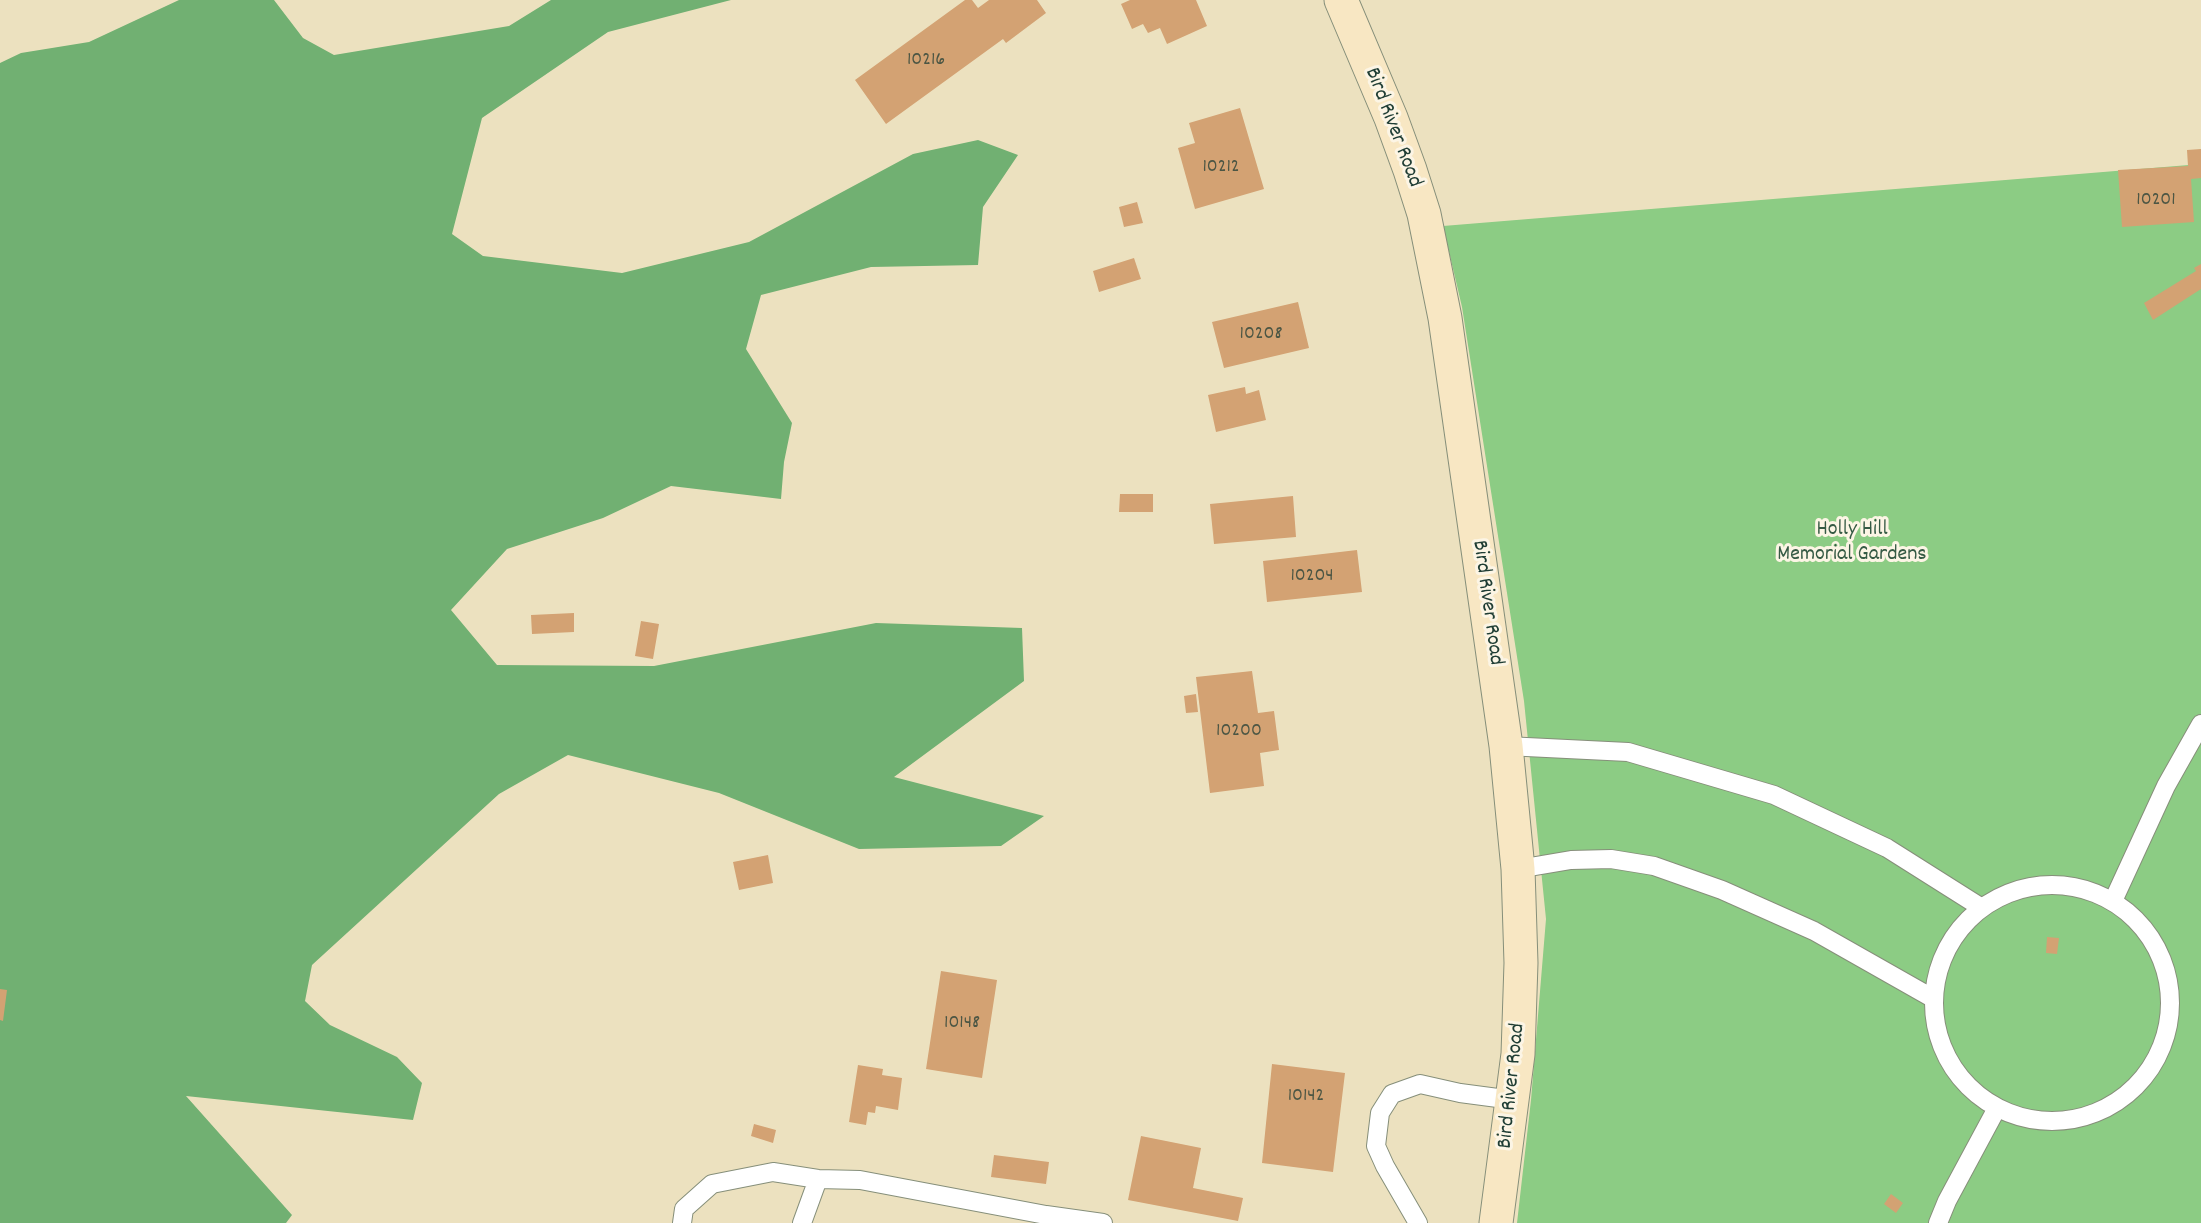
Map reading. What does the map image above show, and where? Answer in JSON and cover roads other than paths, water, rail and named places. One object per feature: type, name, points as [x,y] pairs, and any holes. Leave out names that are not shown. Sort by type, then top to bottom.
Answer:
[{"type":"street","name":"Bird River Road","points":[[1341,0],[1391,118],[1424,214],[1445,318],[1506,746],[1518,870],[1521,963],[1514,1100],[1496,1223]]},
{"type":"lane","points":[[2113,901],[2166,786],[2201,724]]},
{"type":"lane","points":[[1506,746],[1628,752],[1774,795],[1887,848],[1982,908]]},
{"type":"lane","points":[[1518,870],[1571,861],[1611,859],[1654,866],[1722,890],[1814,930],[1934,999]]},
{"type":"lane","points":[[2058,884],[2088,889],[2113,901],[2142,926],[2160,952],[2169,982],[2170,1011],[2165,1039],[2155,1061],[2136,1086],[2112,1105],[2065,1121],[2034,1120],[1997,1108],[1970,1089],[1950,1065],[1938,1039],[1934,999],[1936,974],[1946,948],[1982,908],[1998,896],[2028,886],[2058,884]]},
{"type":"lane","points":[[1418,1223],[1376,1146],[1380,1113],[1392,1094],[1420,1084],[1460,1093],[1514,1100]]},
{"type":"lane","points":[[1938,1223],[1947,1201],[1997,1108]]},
{"type":"lane","points":[[682,1223],[684,1209],[712,1184],[773,1172],[818,1179],[860,1180],[1046,1215],[1104,1223]]},
{"type":"lane","points":[[802,1223],[818,1179]]},
{"type":"park label","name":"Holly Hill Memorial Gardens","points":[[1852,544]]}]
